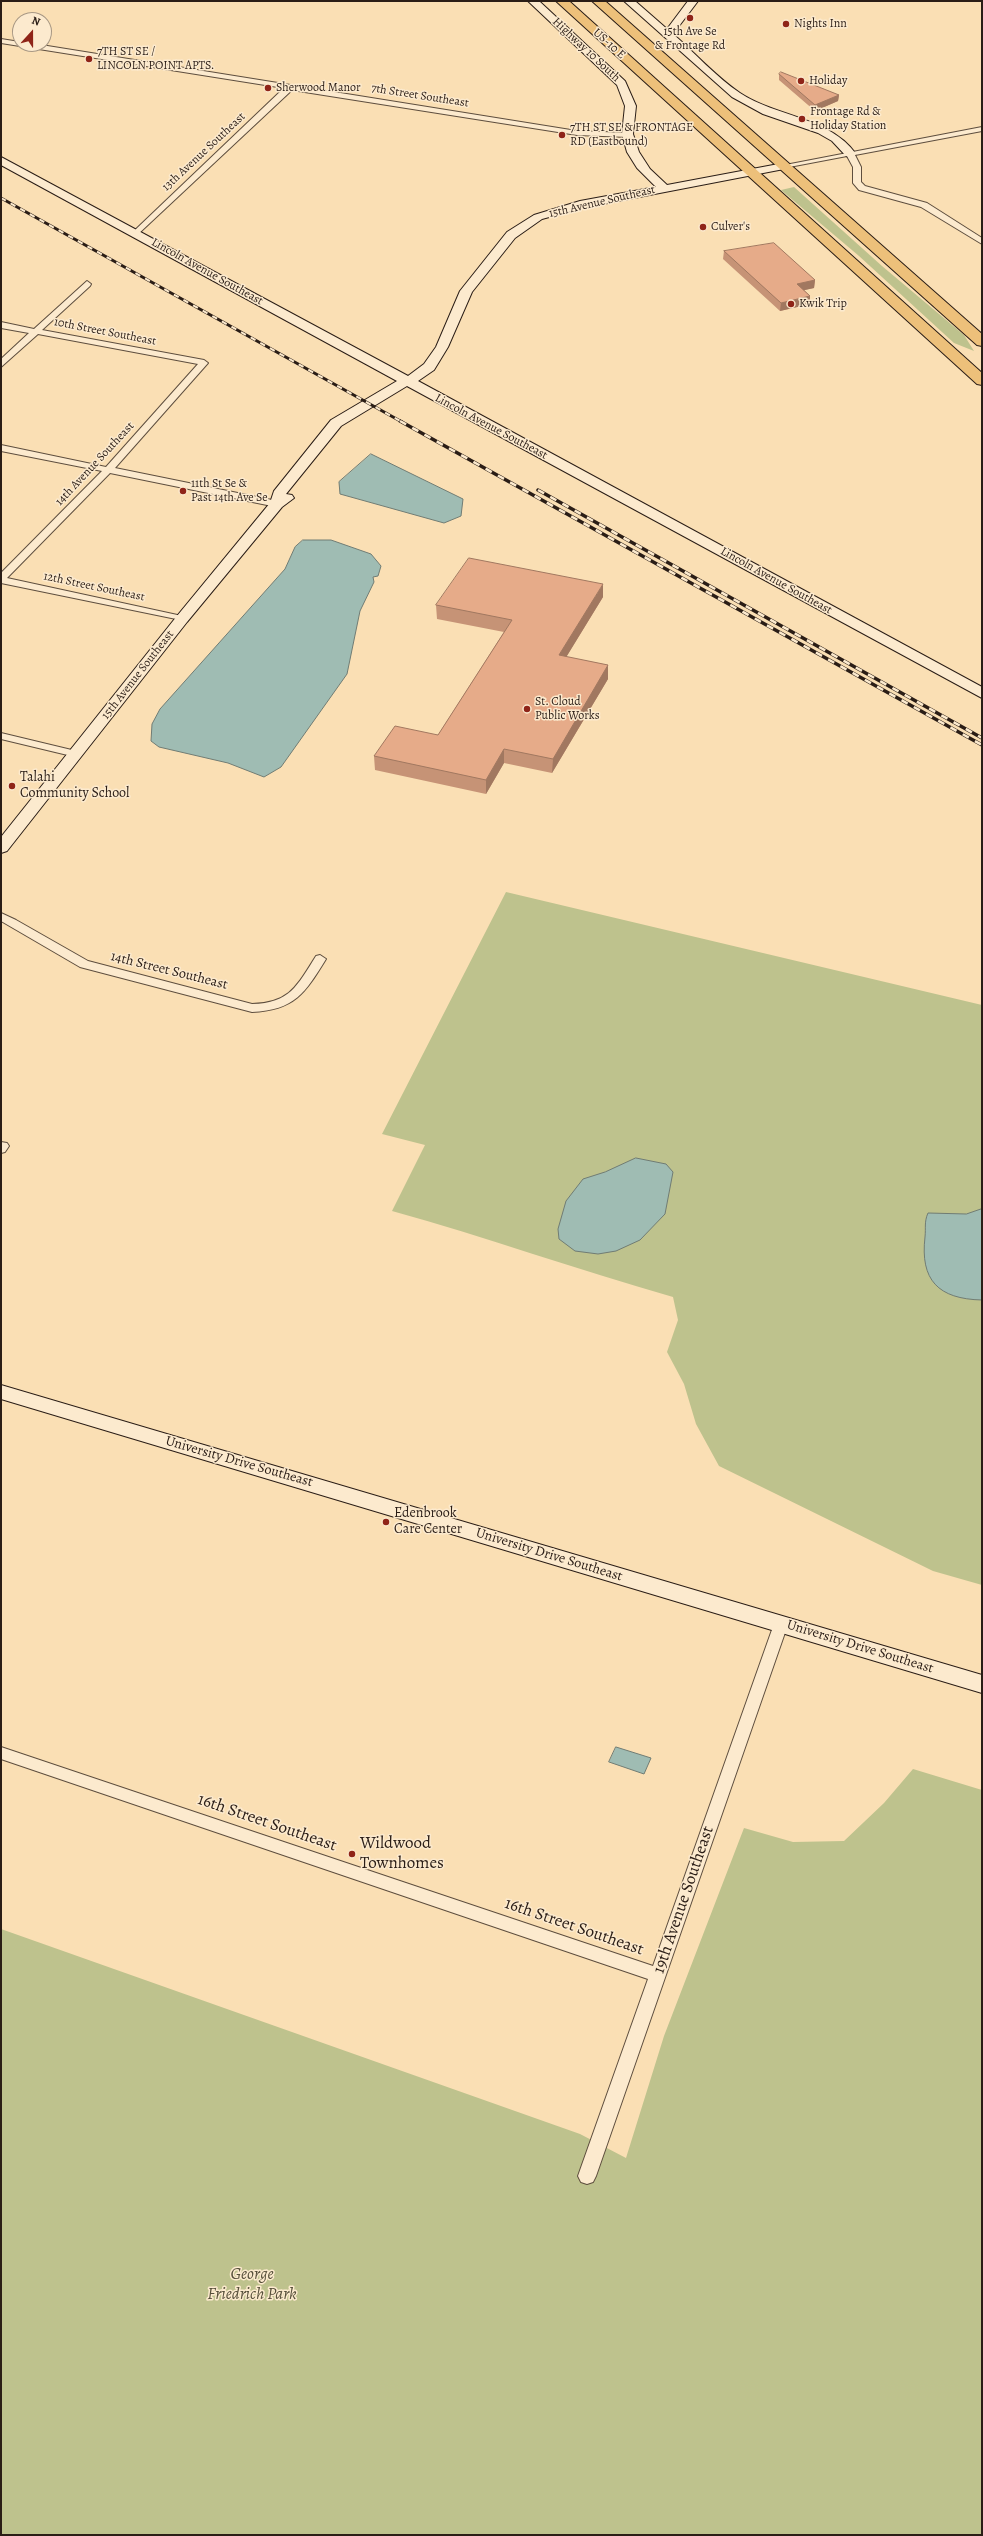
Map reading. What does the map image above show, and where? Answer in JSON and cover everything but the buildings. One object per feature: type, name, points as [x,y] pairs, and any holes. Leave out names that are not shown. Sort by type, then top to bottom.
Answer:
[{"type":"highway","name":"US-10 E","points":[[562,1],[982,381]]},
{"type":"highway","points":[[598,1],[982,342]]},
{"type":"street","name":"Highway 10 South","points":[[533,1],[621,82],[629,96],[631,113],[628,135],[634,157],[641,168],[664,188]]},
{"type":"street","points":[[630,1],[746,101],[766,112],[822,131],[836,139],[850,154],[857,167],[857,183],[862,188],[924,205],[982,242]]},
{"type":"street","points":[[668,34],[694,1]]},
{"type":"street","name":"7th Street Southeast","points":[[1,41],[12,43]]},
{"type":"street","name":"7th Street Southeast","points":[[52,49],[289,88],[577,132],[628,135]]},
{"type":"street","name":"13th Avenue Southeast","points":[[136,234],[289,88]]},
{"type":"street","points":[[784,166],[982,129]]},
{"type":"street","name":"Lincoln Avenue Southeast","points":[[1,160],[982,693]]},
{"type":"street","name":"15th Avenue Southeast","points":[[1,848],[182,619],[277,504],[290,496],[348,426],[408,388],[408,382],[429,367],[442,347],[466,291],[511,235],[522,225],[558,210],[664,188],[784,166]]},
{"type":"street","points":[[1,364],[86,284]]},
{"type":"street","name":"10th Street Southeast","points":[[1,325],[204,363]]},
{"type":"street","name":"14th Avenue Southeast","points":[[1,580],[108,470],[204,363]]},
{"type":"street","points":[[1,448],[277,504]]},
{"type":"street","name":"12th Street Southeast","points":[[1,580],[182,619]]},
{"type":"street","points":[[1,736],[76,754]]},
{"type":"street","name":"14th Street Southeast","points":[[1,917],[19,925],[66,956],[84,964],[252,1008],[277,1006],[293,999],[320,960]]},
{"type":"street","name":"University Drive Southeast","points":[[1,1392],[982,1684]]},
{"type":"street","name":"19th Avenue Southeast","points":[[587,2176],[781,1624]]},
{"type":"street","name":"16th Street Southeast","points":[[1,1753],[658,1975]]},
{"type":"green space","points":[[794,187],[882,266],[964,335],[974,351],[954,343],[859,256],[781,190]]},
{"type":"green space","points":[[506,892],[982,1005],[982,1585],[933,1571],[719,1466],[696,1424],[684,1384],[667,1352],[678,1320],[673,1297],[392,1211],[425,1145],[382,1134]]},
{"type":"green space","name":"George Friedrich Park","points":[[913,1769],[982,1790],[982,2535],[1,2535],[1,1929],[580,2134],[626,2158],[664,2036],[744,1828],[793,1842],[844,1841],[884,1803]]},
{"type":"water","points":[[371,454],[463,499],[461,516],[444,523],[340,494],[339,482]]},
{"type":"water","points":[[303,540],[331,540],[371,554],[381,566],[378,576],[373,577],[374,582],[360,611],[347,674],[281,767],[264,777],[228,763],[159,747],[151,741],[152,724],[160,709],[285,569],[295,547]]},
{"type":"water","points":[[636,1158],[666,1164],[673,1172],[665,1214],[640,1240],[616,1251],[598,1254],[575,1251],[559,1239],[558,1229],[566,1201],[583,1179],[605,1172]]},
{"type":"water","points":[[982,1209],[982,1300],[954,1296],[943,1291],[929,1276],[924,1252],[927,1216],[928,1213],[966,1214]]},
{"type":"water","points":[[616,1747],[651,1758],[644,1774],[609,1762]]},
{"type":"railway","points":[[1,198],[402,422]]},
{"type":"railway","points":[[400,421],[982,745]]},
{"type":"railway","points":[[538,490],[982,738]]},
{"type":"place","name":"15th Ave Se & Frontage Rd","points":[[690,18]]},
{"type":"place","name":"Nights Inn","points":[[786,24]]},
{"type":"place","name":"7TH ST SE / LINCOLN POINT APTS.","points":[[89,59]]},
{"type":"place","name":"Holiday","points":[[801,81]]},
{"type":"place","name":"Sherwood Manor","points":[[268,88]]},
{"type":"place","name":"Frontage Rd & Holiday Station","points":[[802,119]]},
{"type":"place","name":"7TH ST SE & FRONTAGE RD (Eastbound)","points":[[562,135]]},
{"type":"place","name":"Culver's","points":[[703,227]]},
{"type":"place","name":"Kwik Trip","points":[[791,304]]},
{"type":"place","name":"11th St Se & Past 14th Ave Se","points":[[183,491]]},
{"type":"place","name":"St. Cloud Public Works","points":[[527,709]]},
{"type":"place","name":"Talahi Community School","points":[[12,786]]},
{"type":"place","name":"Edenbrook Care Center","points":[[386,1522]]},
{"type":"place","name":"Wildwood Townhomes","points":[[352,1854]]}]
